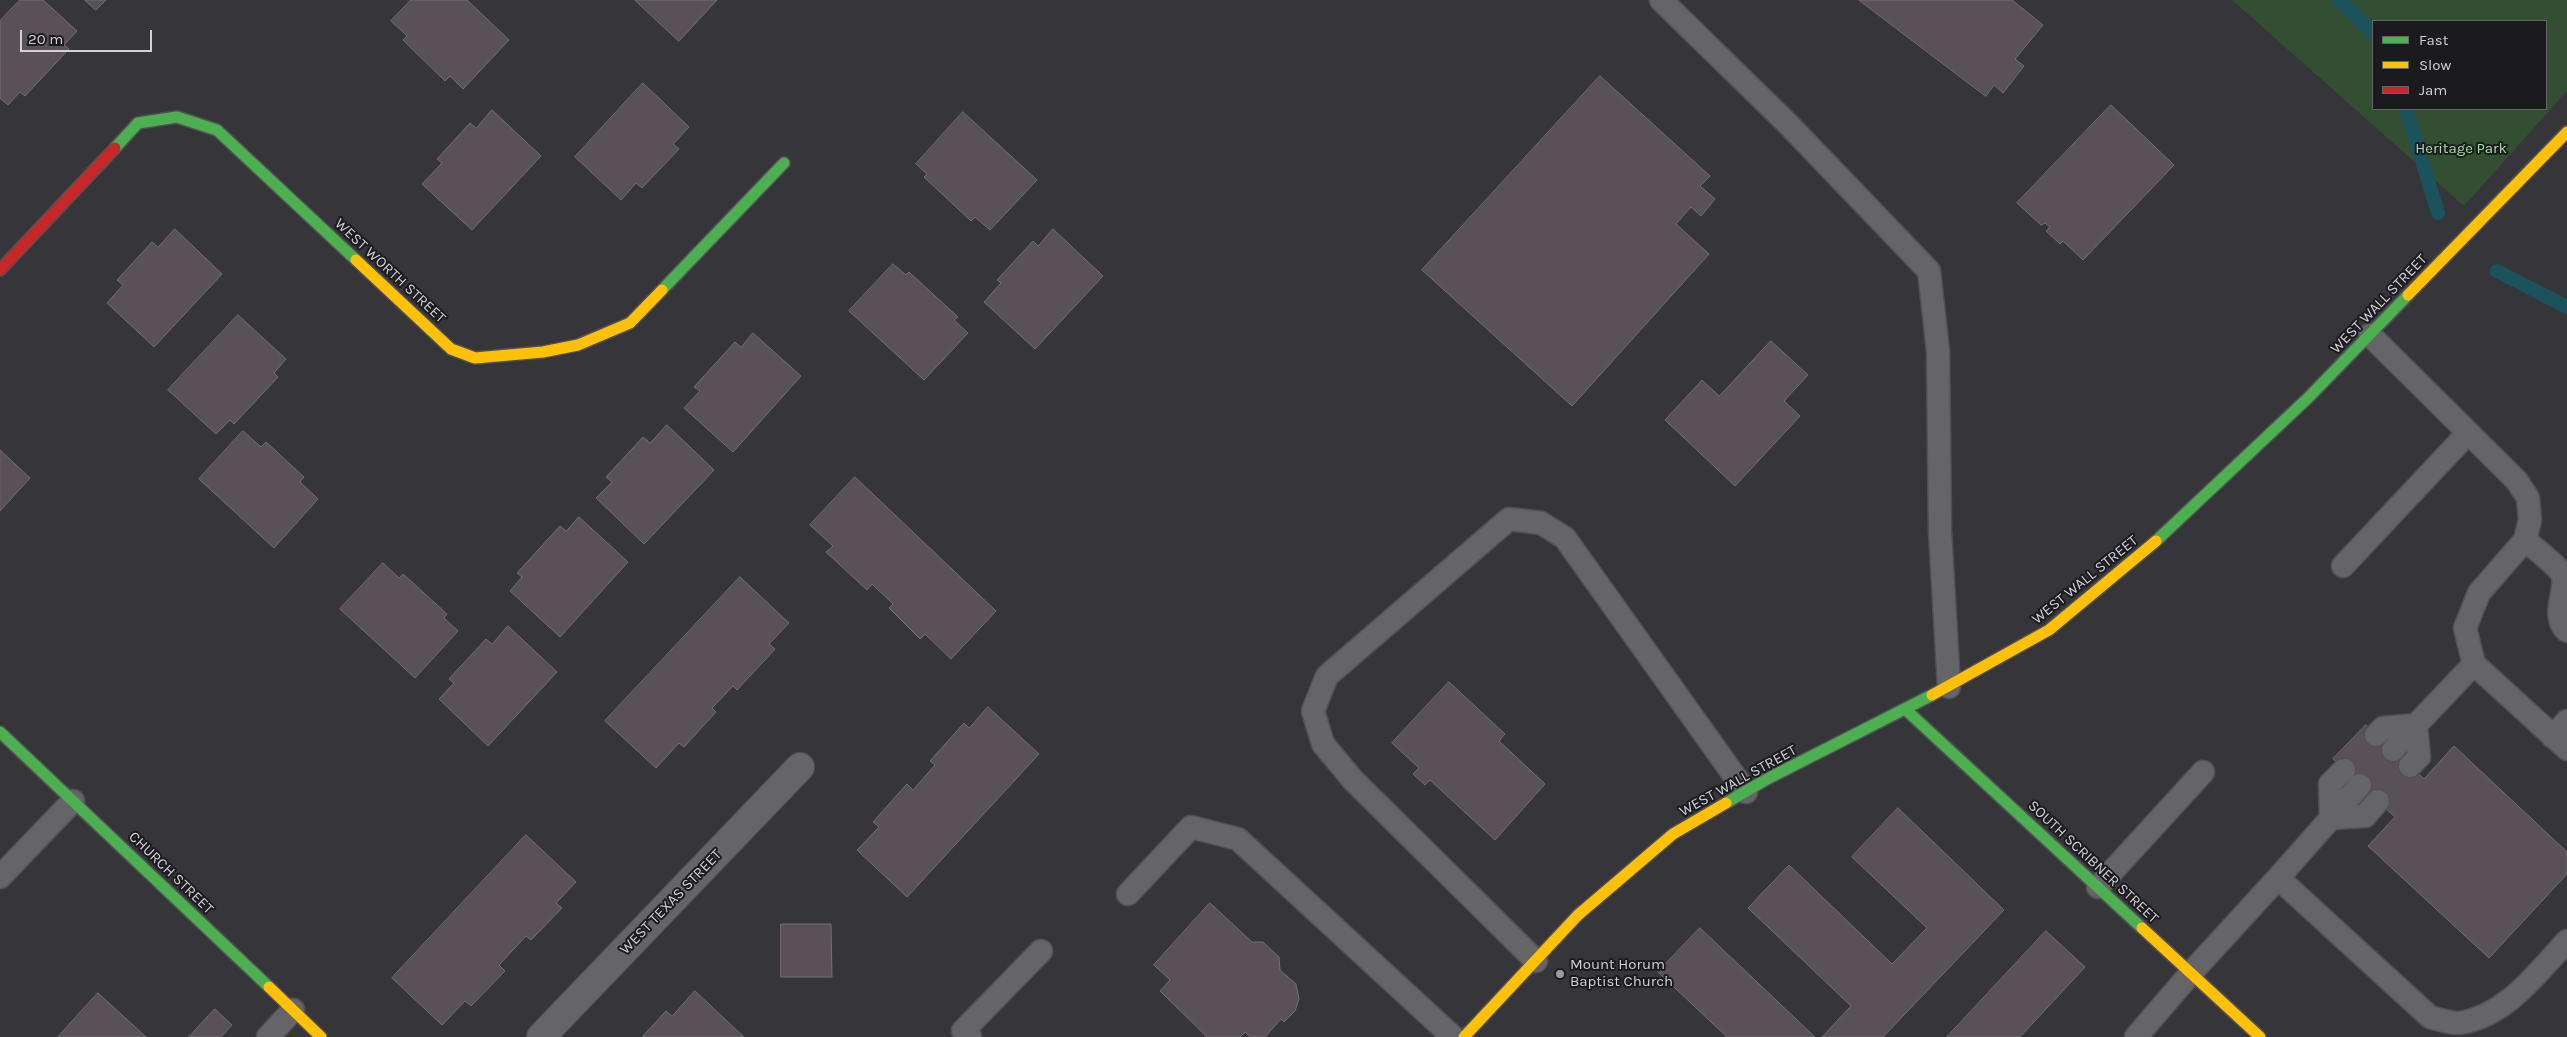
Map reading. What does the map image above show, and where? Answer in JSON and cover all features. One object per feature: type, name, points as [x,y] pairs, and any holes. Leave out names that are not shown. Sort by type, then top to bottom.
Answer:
[{"type":"street","name":"WEST WORTH STREET","points":[[0,270],[138,123],[177,117],[217,130],[451,349],[475,358],[543,352],[578,345],[630,324],[784,163]]},
{"type":"street","name":"WEST WALL STREET","points":[[1464,1037],[1578,915],[1673,834],[1746,792],[1949,687],[2049,630],[2142,554],[2309,397],[2564,142]]},
{"type":"street","name":"SOUTH SCRIBNER STREET","points":[[1905,709],[2260,1037]]},
{"type":"street","name":"CHURCH STREET","points":[[0,732],[320,1037]]},
{"type":"street","name":"WEST TEXAS STREET","points":[[541,1037],[800,767]]},
{"type":"lane","points":[[1661,0],[1790,124],[1929,271],[1938,351],[1940,531],[1949,687]]},
{"type":"lane","points":[[2370,335],[2517,481],[2528,498],[2530,520],[2525,540],[2479,594],[2465,628],[2474,664],[2562,736]]},
{"type":"lane","points":[[2343,566],[2468,433]]},
{"type":"lane","points":[[1536,961],[1353,780],[1323,744],[1313,711],[1327,676],[1509,519],[1541,523],[1565,538],[1746,792]]},
{"type":"lane","points":[[2525,540],[2562,575],[2567,586],[2560,616],[2563,627],[2567,631]]},
{"type":"lane","points":[[2393,750],[2474,664]]},
{"type":"lane","points":[[2376,735],[2383,728],[2416,725]]},
{"type":"lane","points":[[2410,766],[2419,757],[2416,725]]},
{"type":"lane","points":[[2331,818],[2330,784],[2344,770]]},
{"type":"lane","points":[[2098,887],[2203,772]]},
{"type":"lane","points":[[2136,1037],[2190,973],[2278,878],[2360,785]]},
{"type":"lane","points":[[0,877],[73,801]]},
{"type":"lane","points":[[2331,818],[2365,816],[2378,801]]},
{"type":"lane","points":[[1128,894],[1191,827],[1238,839],[1453,1037]]},
{"type":"lane","points":[[2278,878],[2430,1017],[2458,1023],[2493,1012],[2523,988],[2567,941]]},
{"type":"lane","points":[[963,1035],[1041,951]]},
{"type":"lane","points":[[268,1037],[293,1010]]},
{"type":"green space","name":"Heritage Park","points":[[2232,0],[2567,0],[2567,91],[2464,206]]},
{"type":"building","points":[[20,0],[43,0],[77,31],[64,45],[69,49],[25,96],[20,92],[8,105],[0,98],[0,21]]},
{"type":"building","points":[[85,0],[106,0],[96,10]]},
{"type":"building","points":[[411,0],[467,0],[509,40],[463,89],[450,76],[445,81],[403,40],[407,36],[391,21]]},
{"type":"building","points":[[635,0],[717,0],[679,41]]},
{"type":"building","points":[[1859,0],[2012,0],[2043,25],[2015,59],[2024,66],[2003,93],[1994,85],[1986,96]]},
{"type":"building","points":[[1600,76],[1710,176],[1700,186],[1715,199],[1701,216],[1691,207],[1676,224],[1709,254],[1572,406],[1422,270]]},
{"type":"building","points":[[643,83],[689,127],[673,144],[679,149],[642,188],[636,183],[621,200],[575,157]]},
{"type":"building","points":[[2111,105],[2174,165],[2083,260],[2063,241],[2060,244],[2046,231],[2050,227],[2045,223],[2041,225],[2017,203]]},
{"type":"building","points":[[492,110],[541,156],[472,230],[422,184],[442,163],[437,159],[470,123],[476,128]]},
{"type":"building","points":[[963,112],[1037,180],[990,230],[975,217],[971,221],[924,177],[927,174],[916,164]]},
{"type":"building","points":[[175,229],[222,274],[154,347],[107,303],[123,285],[117,280],[152,242],[158,247]]},
{"type":"building","points":[[1053,229],[1103,276],[1035,349],[984,302],[1001,283],[997,280],[1033,241],[1038,246]]},
{"type":"building","points":[[893,264],[906,275],[909,272],[958,317],[954,320],[968,333],[924,380],[849,311]]},
{"type":"building","points":[[238,315],[286,359],[274,373],[278,377],[234,424],[230,420],[216,434],[168,390]]},
{"type":"building","points":[[753,333],[801,376],[733,452],[684,408],[700,391],[694,387],[735,342],[741,347]]},
{"type":"building","points":[[1771,341],[1808,375],[1784,401],[1800,416],[1735,486],[1665,420],[1702,380],[1719,396]]},
{"type":"building","points":[[667,425],[714,470],[644,544],[596,498],[612,482],[606,477],[643,437],[650,443]]},
{"type":"building","points":[[243,431],[261,447],[266,442],[304,477],[300,482],[318,499],[274,548],[199,479]]},
{"type":"building","points":[[0,450],[30,478],[0,511]]},
{"type":"building","points":[[855,477],[996,611],[951,659],[925,634],[920,639],[889,608],[893,604],[872,584],[867,590],[826,552],[833,546],[810,525]]},
{"type":"building","points":[[579,517],[628,562],[560,637],[510,591],[522,577],[517,573],[560,526],[566,531]]},
{"type":"building","points":[[383,563],[399,578],[403,574],[447,614],[444,618],[458,631],[415,678],[340,609]]},
{"type":"building","points":[[740,577],[789,623],[769,644],[775,649],[737,690],[733,686],[712,708],[716,712],[684,747],[679,743],[656,768],[605,721]]},
{"type":"building","points":[[508,626],[557,672],[488,746],[439,699],[454,683],[449,679],[486,639],[492,644]]},
{"type":"building","points":[[1449,682],[1505,734],[1499,741],[1545,784],[1495,840],[1430,780],[1425,785],[1413,774],[1419,768],[1392,743]]},
{"type":"building","points":[[988,707],[1039,754],[907,897],[857,850],[879,827],[873,822],[907,784],[913,790],[935,765],[930,761],[964,723],[969,728]]},
{"type":"building","points":[[2366,725],[2424,779],[2454,746],[2567,852],[2567,874],[2489,958],[2368,846],[2395,817],[2333,759]]},
{"type":"building","points":[[1898,808],[2004,910],[1883,1037],[1822,1037],[1851,1006],[1748,908],[1789,865],[1892,964],[1927,928],[1852,857]]},
{"type":"building","points":[[526,835],[576,882],[556,903],[562,908],[531,940],[526,936],[499,965],[505,971],[471,1006],[465,1001],[442,1025],[392,978]]},
{"type":"building","points":[[1210,903],[1252,942],[1263,942],[1279,957],[1280,970],[1296,984],[1299,999],[1295,1011],[1284,1022],[1281,1019],[1265,1037],[1250,1037],[1245,1032],[1240,1037],[1207,1037],[1160,991],[1170,980],[1154,965]]},
{"type":"building","points":[[781,924],[831,924],[832,977],[781,977]]},
{"type":"building","points":[[1700,928],[1815,1037],[1727,1037],[1658,972]]},
{"type":"building","points":[[2046,931],[2085,967],[2020,1037],[1947,1037]]},
{"type":"building","points":[[695,991],[744,1037],[642,1037],[666,1011],[672,1016]]},
{"type":"building","points":[[98,993],[146,1037],[58,1037]]},
{"type":"building","points":[[215,1009],[232,1025],[221,1037],[189,1037]]},
{"type":"waterway","points":[[2339,0],[2372,32]]},
{"type":"waterway","points":[[2406,110],[2438,213]]},
{"type":"waterway","points":[[2497,271],[2567,307]]},
{"type":"traffic: fast","points":[[115,148],[138,123],[177,117],[217,130],[356,260]]},
{"type":"traffic: fast","points":[[662,290],[784,163]]},
{"type":"traffic: fast","points":[[2156,541],[2309,397],[2408,295]]},
{"type":"traffic: fast","points":[[1726,803],[1767,779],[1932,695]]},
{"type":"traffic: fast","points":[[1905,709],[2142,928]]},
{"type":"traffic: fast","points":[[0,732],[269,987]]},
{"type":"traffic: slow","points":[[2408,295],[2567,132]]},
{"type":"traffic: slow","points":[[356,260],[451,349],[475,358],[543,352],[578,345],[630,323],[662,290]]},
{"type":"traffic: slow","points":[[1932,695],[2049,630],[2156,541]]},
{"type":"traffic: slow","points":[[1464,1037],[1578,915],[1673,834],[1726,803]]},
{"type":"traffic: slow","points":[[2142,928],[2260,1037]]},
{"type":"traffic: slow","points":[[269,987],[321,1037]]},
{"type":"traffic: jam","points":[[0,270],[115,148]]},
{"type":"place","name":"Mount Horum Baptist Church","points":[[1560,974]]}]
